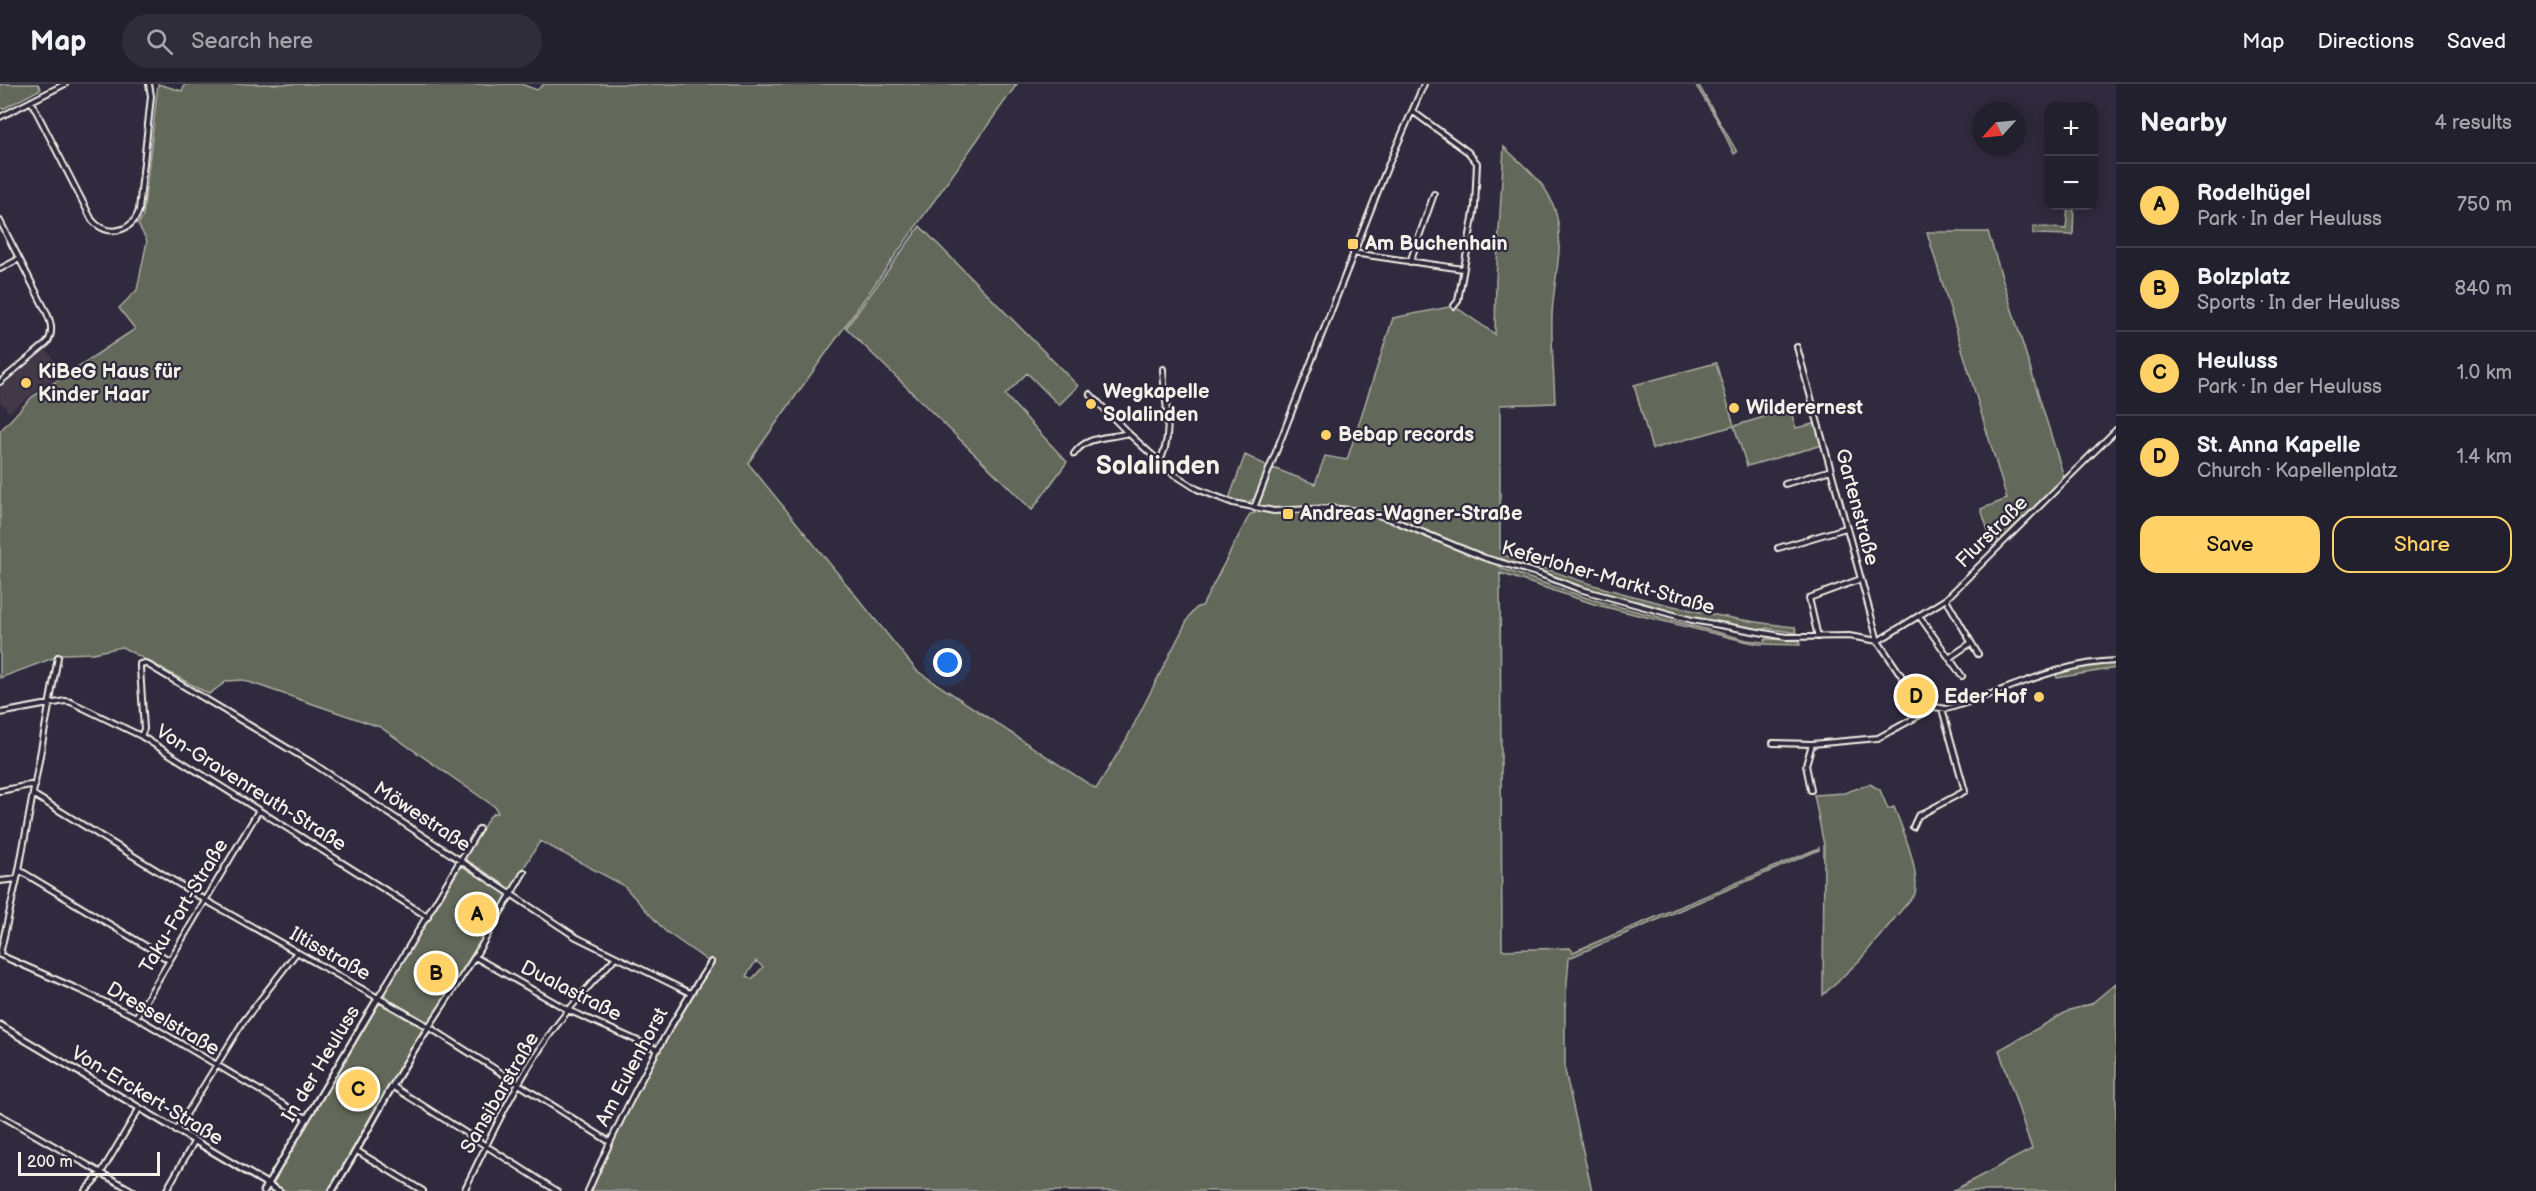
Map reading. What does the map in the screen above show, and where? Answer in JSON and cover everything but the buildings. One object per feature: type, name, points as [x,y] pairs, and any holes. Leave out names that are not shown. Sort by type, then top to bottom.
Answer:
[{"type":"street","points":[[0,117],[65,84]]},
{"type":"street","points":[[31,102],[92,220],[103,229],[122,230],[132,223],[139,210],[151,96],[148,84]]},
{"type":"street","points":[[1254,508],[1353,253],[1424,86]]},
{"type":"street","points":[[1412,111],[1468,152],[1478,163],[1475,207],[1458,301],[1454,306]]},
{"type":"street","points":[[1410,262],[1434,194]]},
{"type":"street","points":[[0,221],[46,311],[51,332],[50,338],[40,350],[0,382]]},
{"type":"street","points":[[1353,253],[1463,269]]},
{"type":"street","points":[[0,269],[19,259]]},
{"type":"street","name":"Gartenstraße","points":[[1797,347],[1878,641],[1905,681],[1935,707]]},
{"type":"street","points":[[1159,462],[1165,452],[1168,439],[1163,369]]},
{"type":"street","name":"Keferloher-Markt-Straße","points":[[1090,394],[1159,462],[1197,489],[1233,503],[1288,512],[1347,508],[1368,512],[1485,558],[1596,594],[1731,629],[1786,637],[1849,636],[1878,641]]},
{"type":"street","name":"Flurstraße","points":[[1878,641],[1946,599],[2116,430]]},
{"type":"street","points":[[1074,454],[1090,439],[1128,433]]},
{"type":"street","points":[[1785,484],[1831,470]]},
{"type":"street","points":[[1778,548],[1846,528]]},
{"type":"street","points":[[1818,637],[1809,604],[1811,596],[1861,579]]},
{"type":"street","points":[[1946,599],[1978,654]]},
{"type":"street","points":[[1920,617],[1962,676]]},
{"type":"street","points":[[1949,658],[1971,643]]},
{"type":"street","points":[[0,954],[34,795],[58,657]]},
{"type":"street","points":[[1773,743],[1812,744],[1878,738],[1935,707],[1942,709],[2048,672],[2085,663],[2116,661]]},
{"type":"street","name":"Möwestraße","points":[[141,736],[144,729],[140,664],[150,665],[315,764],[576,937],[690,993]]},
{"type":"street","name":"Von-Gravenreuth-Straße","points":[[0,713],[65,701],[71,702],[141,736],[428,917]]},
{"type":"street","points":[[1913,826],[1918,816],[1965,791],[1942,709]]},
{"type":"street","points":[[1811,790],[1806,765],[1812,744]]},
{"type":"street","points":[[0,791],[35,786]]},
{"type":"street","name":"Iltisstraße","points":[[34,795],[205,900],[429,1028],[610,1142]]},
{"type":"street","name":"Taku-Fort-Straße","points":[[136,1017],[259,810]]},
{"type":"street","name":"In der Heuluss","points":[[264,1191],[479,829]]},
{"type":"street","points":[[19,870],[169,960]]},
{"type":"street","points":[[332,1191],[357,1151],[392,1086],[475,957],[524,872]]},
{"type":"street","points":[[0,881],[17,879]]},
{"type":"street","points":[[176,1132],[243,1022],[297,952]]},
{"type":"street","name":"Dresselstraße","points":[[0,954],[136,1017],[306,1118]]},
{"type":"street","name":"Dualastraße","points":[[475,957],[568,1010],[656,1049]]},
{"type":"street","name":"Sansibarstraße","points":[[464,1191],[519,1083],[542,1045],[568,1010],[615,958]]},
{"type":"street","name":"Am Eulenhorst","points":[[588,1191],[656,1049],[711,962]]},
{"type":"street","name":"Von-Erckert-Straße","points":[[0,1025],[176,1132],[279,1191]]},
{"type":"street","points":[[392,1086],[557,1191]]},
{"type":"street","points":[[85,1191],[101,1173],[139,1109]]},
{"type":"street","points":[[0,1115],[133,1191]]},
{"type":"street","points":[[166,1191],[194,1142]]},
{"type":"street","points":[[357,1151],[423,1191]]},
{"type":"shaded area","name":"KiBeG Haus für Kinder Haar","points":[[46,350],[63,371],[9,412],[0,401],[0,388]]},
{"type":"green space","points":[[0,84],[38,84],[41,89],[3,109],[0,108]]},
{"type":"green space","points":[[158,84],[182,91],[185,84],[521,84],[537,90],[544,84],[1017,84],[748,463],[917,671],[1096,789],[1126,740],[1190,615],[1197,607],[1202,606],[1250,514],[1255,513],[1273,468],[1315,484],[1325,456],[1347,460],[1393,318],[1454,306],[1495,334],[1504,147],[1531,173],[1548,194],[1557,216],[1559,244],[1552,316],[1555,403],[1500,405],[1500,554],[1621,593],[1720,616],[1795,627],[1797,633],[1766,628],[1756,630],[1695,618],[1641,602],[1597,593],[1501,558],[1500,568],[1590,599],[1747,640],[1764,642],[1766,639],[1799,640],[1800,645],[1759,644],[1744,641],[1597,605],[1500,573],[1502,950],[1570,948],[1573,952],[1819,848],[1819,850],[1569,958],[1565,1008],[1565,1071],[1592,1191],[591,1191],[613,1140],[663,1042],[674,1028],[712,964],[665,931],[623,885],[540,841],[511,889],[465,859],[489,817],[498,813],[495,807],[380,727],[243,680],[227,681],[209,694],[122,647],[93,653],[64,654],[0,678],[0,431],[32,397],[135,329],[119,308],[137,290],[147,241],[138,224],[143,216]],"holes":[[[756,961],[763,967],[752,979],[746,976]]]},
{"type":"green space","points":[[1695,84],[1698,84],[1737,152],[1734,154],[1718,121]]},
{"type":"green space","points":[[2068,210],[2074,210],[2073,235],[2033,234],[2033,226],[2066,229]]},
{"type":"green space","points":[[920,226],[1078,386],[1059,405],[1027,373],[1005,395],[1067,462],[1032,510],[846,328]]},
{"type":"green space","points":[[1927,232],[1988,232],[2064,477],[2003,539],[2001,536],[1997,538],[1999,543],[1994,549],[1981,509],[2007,499]]},
{"type":"green space","points":[[1716,363],[1734,426],[1652,449],[1634,385]]},
{"type":"green space","points":[[1790,409],[1796,428],[1817,423],[1823,445],[1747,466],[1734,426]]},
{"type":"green space","points":[[1245,455],[1268,466],[1254,499],[1247,503],[1229,499]]},
{"type":"green space","points":[[2116,663],[2116,668],[2057,678],[2055,672]]},
{"type":"green space","points":[[1870,784],[1880,790],[1888,809],[1894,807],[1913,862],[1915,894],[1859,961],[1823,995],[1824,845],[1814,795],[1844,793]]},
{"type":"green space","points":[[463,866],[506,894],[506,898],[442,1004],[427,1022],[385,998],[385,992]]},
{"type":"green space","points":[[2116,983],[2116,1191],[1952,1191],[2032,1149],[1999,1050],[2070,1010],[2091,1004]]},
{"type":"green space","points":[[382,1004],[422,1027],[423,1031],[330,1191],[286,1191],[271,1183],[378,1005]]},
{"type":"place","name":"Am Buchenhain","points":[[1353,244]]},
{"type":"place","name":"KiBeG Haus für Kinder Haar","points":[[26,383]]},
{"type":"place","name":"Wegkapelle Solalinden","points":[[1091,404]]},
{"type":"place","name":"Wilderernest","points":[[1734,408]]},
{"type":"place","name":"Bebap records","points":[[1326,435]]},
{"type":"place","name":"Andreas-Wagner-Straße","points":[[1288,514]]},
{"type":"place","name":"St. Anna Kapelle","points":[[1916,696]]},
{"type":"place","name":"Eder Hof","points":[[2039,697]]},
{"type":"place","name":"Rodelhügel","points":[[477,914]]},
{"type":"place","name":"Bolzplatz","points":[[436,973]]},
{"type":"place","name":"Heuluss","points":[[358,1089]]},
{"type":"district","name":"Solalinden","points":[[1158,466]]}]
